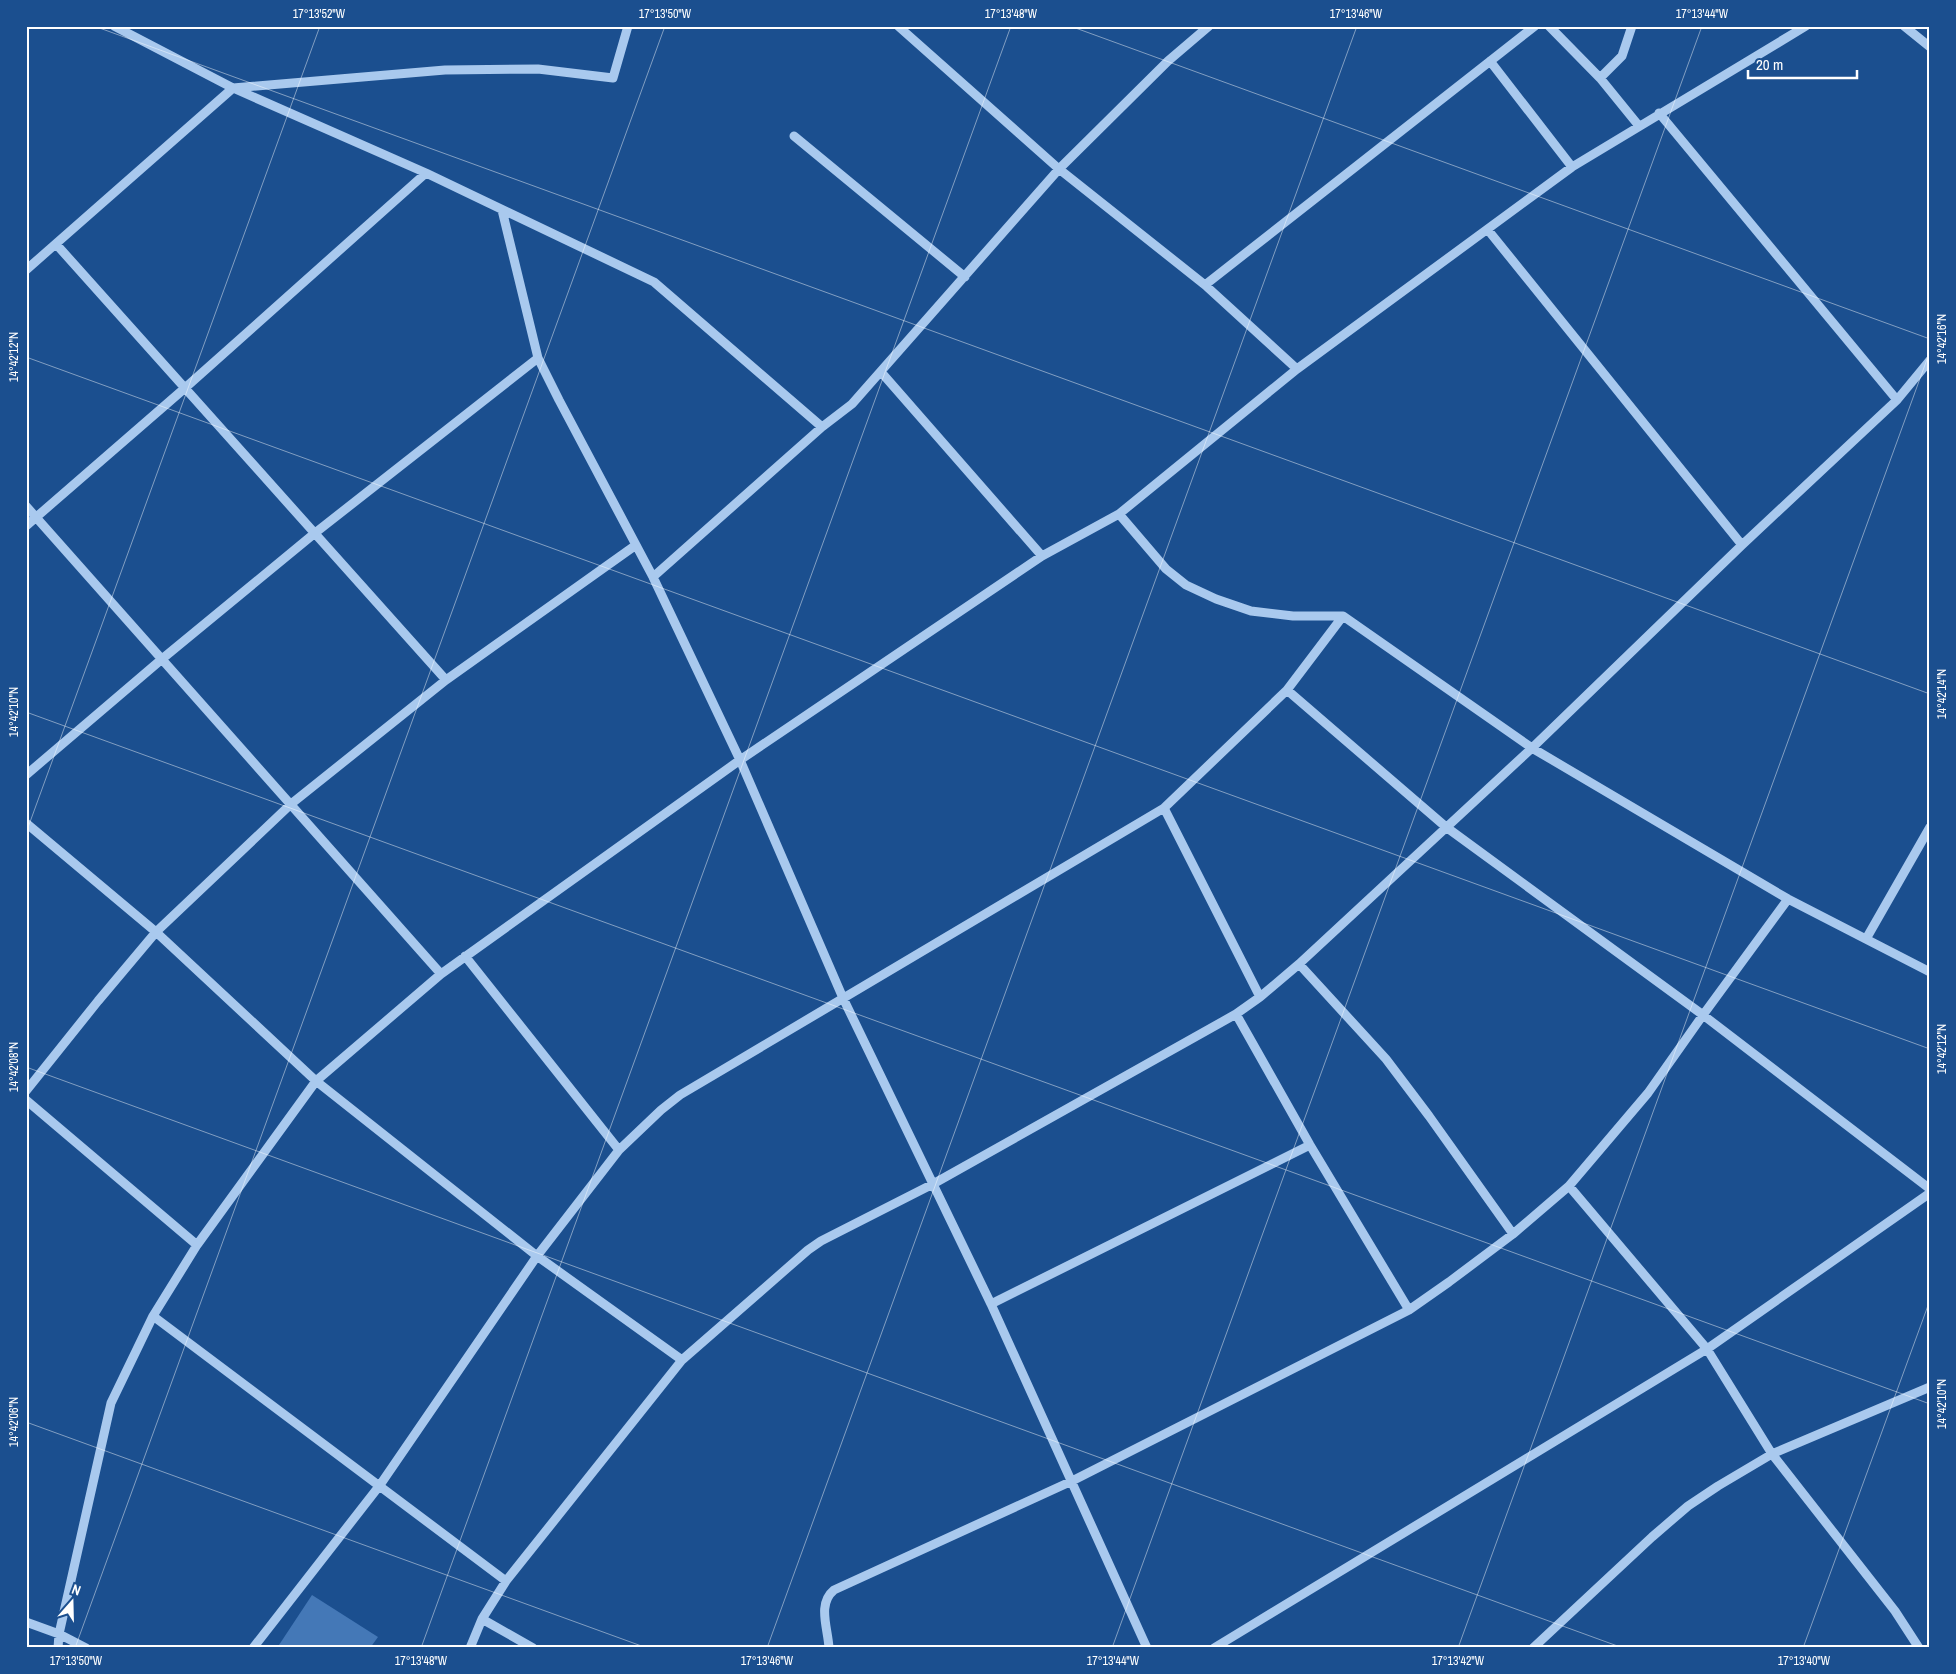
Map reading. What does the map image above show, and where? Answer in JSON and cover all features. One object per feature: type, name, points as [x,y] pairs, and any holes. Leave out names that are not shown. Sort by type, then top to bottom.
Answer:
[{"type":"street","points":[[114,26],[233,88],[426,173],[654,282],[822,427]]},
{"type":"street","points":[[26,270],[233,88],[445,70],[538,70],[614,78],[628,26]]},
{"type":"street","points":[[898,26],[1059,169],[1205,285],[1297,370]]},
{"type":"street","points":[[653,577],[822,427],[852,404],[1059,169],[1168,60],[1210,26]]},
{"type":"street","points":[[1205,285],[1535,26]]},
{"type":"street","points":[[1550,26],[1600,78],[1639,126]]},
{"type":"street","points":[[1600,78],[1622,56],[1632,26]]},
{"type":"street","points":[[58,1648],[59,1634],[111,1403],[153,1316],[197,1245],[316,1081],[441,974],[740,760],[1042,556],[1119,514],[1297,370],[1572,167],[1806,26]]},
{"type":"street","points":[[1904,26],[1930,47]]},
{"type":"street","points":[[1490,61],[1572,167]]},
{"type":"street","points":[[1659,113],[1897,400]]},
{"type":"street","points":[[794,136],[965,276]]},
{"type":"street","points":[[26,526],[185,388],[426,173]]},
{"type":"street","points":[[502,210],[538,358],[653,577],[740,760],[843,998],[991,1304],[1147,1648]]},
{"type":"street","points":[[1488,230],[1742,545]]},
{"type":"street","points":[[56,244],[446,680]]},
{"type":"street","points":[[26,775],[162,659],[315,534],[538,358]]},
{"type":"street","points":[[470,1648],[482,1619],[506,1581],[682,1360],[808,1250],[821,1241],[933,1184],[1236,1014],[1260,998],[1532,748],[1742,545],[1897,400],[1930,360]]},
{"type":"street","points":[[881,372],[1042,556]]},
{"type":"street","points":[[26,506],[441,974]]},
{"type":"street","points":[[1119,514],[1166,569],[1186,585],[1216,599],[1259,612],[1293,616],[1343,616],[1532,748],[1788,899],[1930,972]]},
{"type":"street","points":[[26,1091],[156,932],[291,804],[446,680],[636,545]]},
{"type":"street","points":[[253,1648],[380,1485],[537,1256],[619,1150],[661,1110],[680,1094],[1164,808],[1287,690],[1343,616]]},
{"type":"street","points":[[1214,1648],[1706,1349],[1930,1191],[1703,1015],[1446,827],[1287,690]]},
{"type":"street","points":[[1164,808],[1260,998]]},
{"type":"street","points":[[26,823],[156,932],[316,1081],[537,1256],[682,1360]]},
{"type":"street","points":[[1866,939],[1930,827]]},
{"type":"street","points":[[829,1648],[824,1610],[828,1595],[834,1590],[1072,1482],[1409,1310],[1513,1234],[1569,1186],[1648,1093],[1788,899]]},
{"type":"street","points":[[465,956],[619,1150]]},
{"type":"street","points":[[1299,964],[1386,1059],[1513,1234]]},
{"type":"street","points":[[1236,1014],[1310,1146],[1409,1310]]},
{"type":"street","points":[[26,1100],[197,1245]]},
{"type":"street","points":[[991,1304],[1310,1146]]},
{"type":"street","points":[[1569,1186],[1706,1349],[1772,1454],[1895,1611],[1919,1648]]},
{"type":"street","points":[[153,1316],[506,1581]]},
{"type":"street","points":[[1533,1648],[1652,1536],[1688,1506],[1772,1454],[1930,1387]]},
{"type":"street","points":[[482,1619],[533,1648]]},
{"type":"street","points":[[26,1622],[59,1634],[86,1648]]},
{"type":"building","points":[[312,1595],[378,1637],[370,1648],[277,1648]]}]
